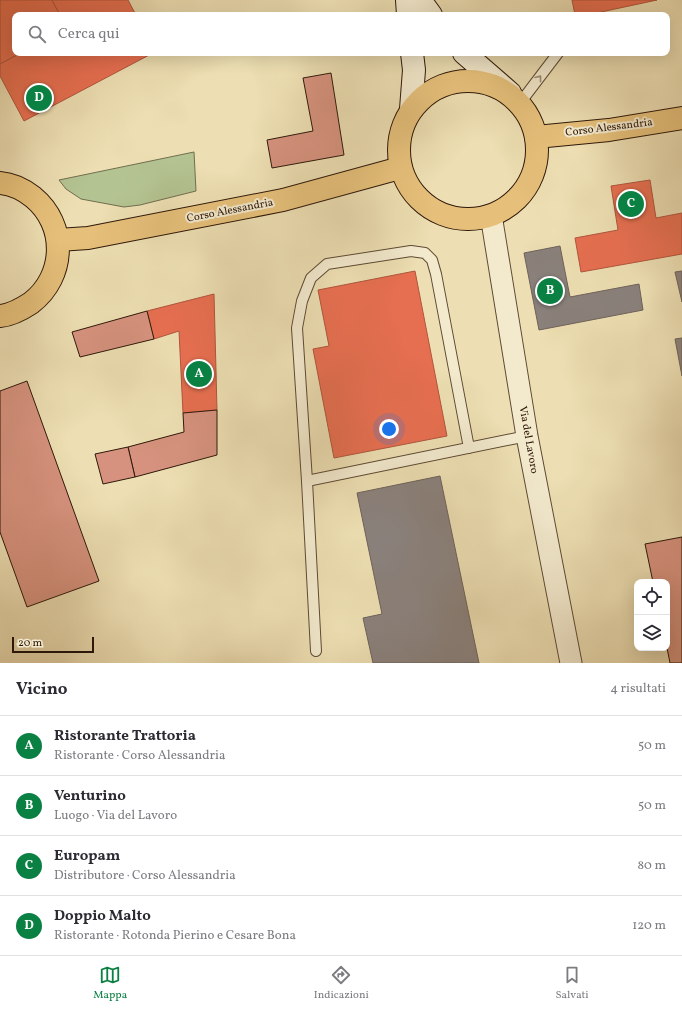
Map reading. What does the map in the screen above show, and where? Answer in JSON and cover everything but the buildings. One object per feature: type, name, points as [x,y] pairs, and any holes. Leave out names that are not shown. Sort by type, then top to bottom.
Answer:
[{"type":"main road","points":[[468,80],[490,84],[515,98],[530,119],[536,137],[537,156],[532,176],[523,193],[508,206],[491,215],[468,219],[446,216],[425,205],[409,188],[400,168],[397,147],[401,127],[411,109],[427,93],[446,83],[468,80]]},
{"type":"main road","name":"Corso Alessandria","points":[[536,137],[609,130],[682,118]]},
{"type":"main road","name":"Corso Alessandria","points":[[58,240],[88,238],[283,200],[400,168]]},
{"type":"main road","points":[[0,182],[7,183],[26,191],[41,204],[52,220],[58,240],[57,260],[51,279],[39,296],[23,309],[1,317]]},
{"type":"street","points":[[407,0],[408,12]]},
{"type":"street","points":[[420,0],[429,12]]},
{"type":"street","points":[[411,109],[414,70],[412,56]]},
{"type":"street","points":[[467,56],[515,98]]},
{"type":"street","name":"Via del Lavoro","points":[[491,215],[527,436],[571,663]]},
{"type":"lane","points":[[515,98],[555,56]]},
{"type":"lane","points":[[316,651],[297,328],[302,301],[310,278],[327,264],[411,251],[425,253],[432,260],[469,448]]},
{"type":"lane","points":[[307,481],[527,436]]},
{"type":"green space","points":[[194,152],[196,191],[140,205],[124,207],[81,199],[66,189],[59,180]]},
{"type":"place","name":"Doppio Malto","points":[[39,98]]},
{"type":"place","name":"Europam","points":[[631,204]]},
{"type":"place","name":"Venturino","points":[[550,291]]},
{"type":"place","name":"Ristorante Trattoria","points":[[199,374]]}]
